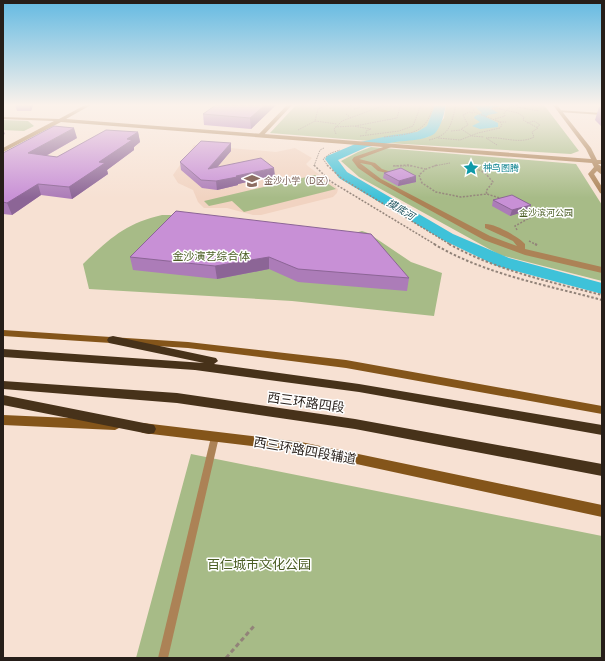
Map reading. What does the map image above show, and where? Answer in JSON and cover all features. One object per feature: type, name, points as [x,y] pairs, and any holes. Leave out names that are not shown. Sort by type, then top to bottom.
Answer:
[{"type":"highway","points":[[113,340],[295,379]]},
{"type":"highway","name":"西三环路四段","points":[[3,353],[195,366],[359,388],[602,430]]},
{"type":"highway","name":"西三环路四段","points":[[3,385],[177,398],[356,424],[602,470]]},
{"type":"highway","points":[[3,400],[149,429]]},
{"type":"main road","points":[[3,333],[188,345],[346,364],[602,410]]},
{"type":"main road","name":"西三环路四段辅道","points":[[3,420],[118,425],[301,447],[602,511]]},
{"type":"street","points":[[3,150],[29,136]]},
{"type":"street","points":[[260,136],[338,140],[356,144],[599,165]]},
{"type":"street","points":[[579,136],[589,149],[602,173]]},
{"type":"street","points":[[355,160],[356,158],[391,146]]},
{"type":"street","points":[[355,160],[373,164],[380,170],[389,173]]},
{"type":"street","points":[[355,160],[360,167],[379,180],[487,238],[521,251],[602,270]]},
{"type":"street","points":[[599,165],[591,174],[602,192]]},
{"type":"street","points":[[488,226],[516,239],[521,244],[521,251]]},
{"type":"lane","points":[[163,658],[215,437]]},
{"type":"path","points":[[336,136],[338,140],[320,150],[314,166],[330,181],[442,249],[502,273],[602,300]]},
{"type":"path","points":[[424,142],[441,136]]},
{"type":"path","points":[[438,138],[460,140],[472,136],[479,136],[517,140],[532,139],[534,136]]},
{"type":"path","points":[[485,137],[493,144],[499,146]]},
{"type":"path","points":[[450,163],[440,164],[425,169],[419,175],[420,180],[427,188],[436,192],[461,197],[487,194],[507,200]]},
{"type":"path","points":[[467,164],[483,171],[493,182],[486,191],[487,194]]},
{"type":"path","points":[[392,166],[408,165],[425,169]]},
{"type":"path","points":[[521,234],[517,231],[515,226],[533,216],[534,212],[526,204]]},
{"type":"path","points":[[524,238],[540,246]]},
{"type":"path","points":[[226,658],[254,626]]},
{"type":"shaded area","name":"金沙小学（D区）","points":[[194,145],[276,152],[295,148],[312,158],[306,164],[335,186],[338,189],[337,193],[333,197],[261,215],[253,215],[227,208],[204,208],[198,202],[193,190],[178,183],[173,175]]},
{"type":"green space","points":[[306,136],[408,136],[370,141]]},
{"type":"green space","points":[[567,136],[579,151],[571,154],[387,143],[428,137]]},
{"type":"green space","name":"金沙滨河公园","points":[[371,147],[576,164],[602,205],[602,281],[500,255],[359,177],[341,161]]},
{"type":"green space","points":[[315,175],[336,189],[244,212],[232,201],[209,206],[204,201]]},
{"type":"green space","name":"金沙演艺综合体","points":[[162,215],[178,215],[343,236],[362,231],[368,233],[411,262],[442,273],[434,316],[292,301],[89,289],[83,264],[101,247],[128,227],[149,218]]},
{"type":"green space","name":"百仁城市文化公园","points":[[191,454],[602,536],[602,658],[136,658]]},
{"type":"water","points":[[401,136],[431,136],[405,141],[370,141],[380,139]]},
{"type":"building","points":[[35,136],[60,136],[28,153],[57,157],[95,136],[132,136],[127,139],[132,140],[99,162],[105,163],[69,187],[38,184],[7,203],[3,202],[3,153]]},
{"type":"building","points":[[201,141],[231,143],[208,169],[261,158],[274,168],[216,181],[201,180],[180,162]]},
{"type":"building","points":[[401,168],[416,176],[399,181],[384,173]]},
{"type":"building","points":[[512,195],[531,205],[512,210],[493,200]]},
{"type":"building","points":[[176,211],[371,234],[409,278],[298,269],[269,257],[215,266],[130,257]]},
{"type":"waterway","name":"摸底河","points":[[412,136],[364,144],[331,159],[343,175],[448,237],[503,262],[602,289]]},
{"type":"place","name":"神鸟图腾","points":[[471,168]]},
{"type":"place","name":"金沙小学（D区）","points":[[252,181]]}]
